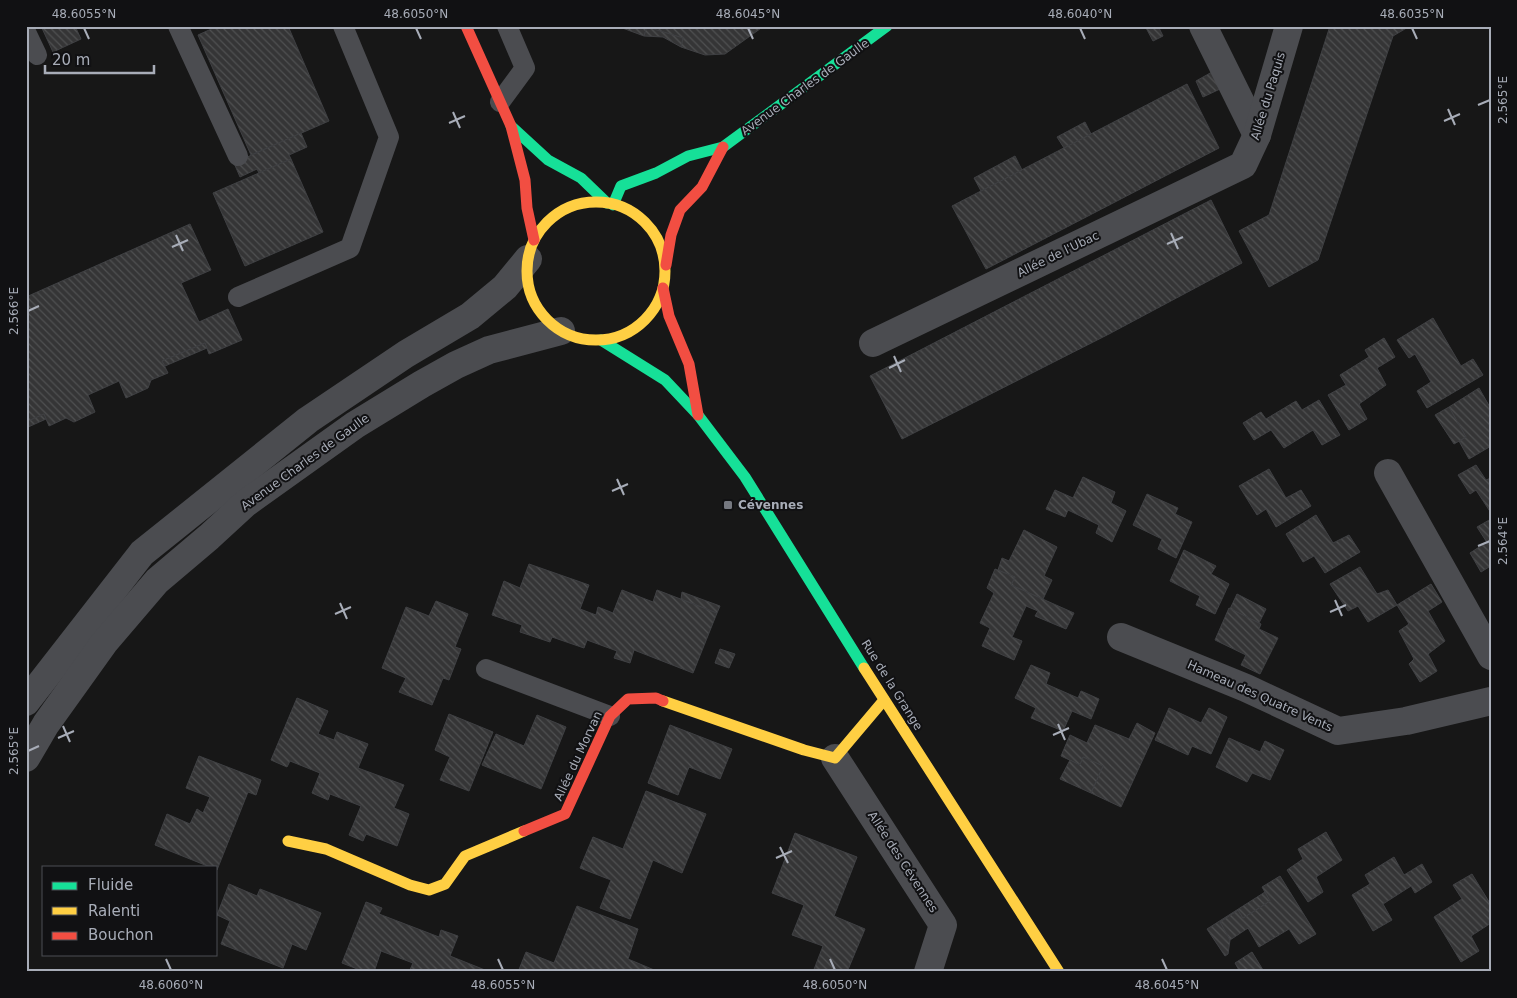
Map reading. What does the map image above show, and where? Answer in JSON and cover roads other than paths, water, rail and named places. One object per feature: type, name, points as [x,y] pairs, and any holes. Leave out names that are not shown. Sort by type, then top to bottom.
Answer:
[{"type":"street","points":[[26,702],[142,553],[308,420],[406,354],[470,316],[505,288],[531,249],[546,223],[562,210],[584,202],[610,204],[630,211],[649,226],[660,245],[665,266],[663,288],[654,308],[640,325],[622,336],[601,340],[580,338],[561,331],[544,317],[533,300],[527,280],[531,249],[525,180],[511,126],[466,26]]},
{"type":"street","name":"Avenue Charles de Gaulle","points":[[610,204],[622,186],[656,173],[688,156],[723,147],[887,26]]},
{"type":"street","name":"Allée du Paquis","points":[[1243,165],[1257,135],[1290,26]]},
{"type":"street","points":[[1204,27],[1257,135]]},
{"type":"street","points":[[511,126],[548,160],[582,178],[610,204]]},
{"type":"street","name":"Avenue Charles de Gaulle","points":[[665,266],[671,235],[680,210],[702,187],[723,147]]},
{"type":"street","name":"Allée de l'Ubac","points":[[873,343],[1243,165]]},
{"type":"street","name":"Rue de la Grange","points":[[663,288],[669,316],[689,364],[698,415]]},
{"type":"street","name":"Avenue Charles de Gaulle","points":[[26,758],[46,724],[104,642],[157,581],[209,538],[246,502],[355,425],[456,365],[489,350],[561,331]]},
{"type":"street","name":"Rue de la Grange","points":[[601,340],[665,380],[698,415],[745,477],[884,700],[1059,972]]},
{"type":"street","points":[[1388,473],[1491,656]]},
{"type":"street","name":"Hameau des Quatre Vents","points":[[1121,637],[1246,688],[1338,731],[1406,721],[1491,701]]},
{"type":"street","name":"Allée du Morvan","points":[[288,841],[326,849],[410,885],[429,890],[445,884],[465,856],[565,814],[610,716],[628,699],[656,698],[804,750],[835,758]]},
{"type":"street","points":[[835,758],[884,700]]},
{"type":"street","name":"Allée des Cévennes","points":[[835,758],[943,925],[928,972]]},
{"type":"lane","points":[[178,26],[238,156]]},
{"type":"lane","points":[[238,296],[350,248],[389,137],[343,26]]},
{"type":"lane","points":[[500,102],[526,68],[507,26]]},
{"type":"lane","points":[[26,32],[37,55]]},
{"type":"lane","points":[[486,669],[610,716]]},
{"type":"place","name":"Cévennes","points":[[728,505]]}]
